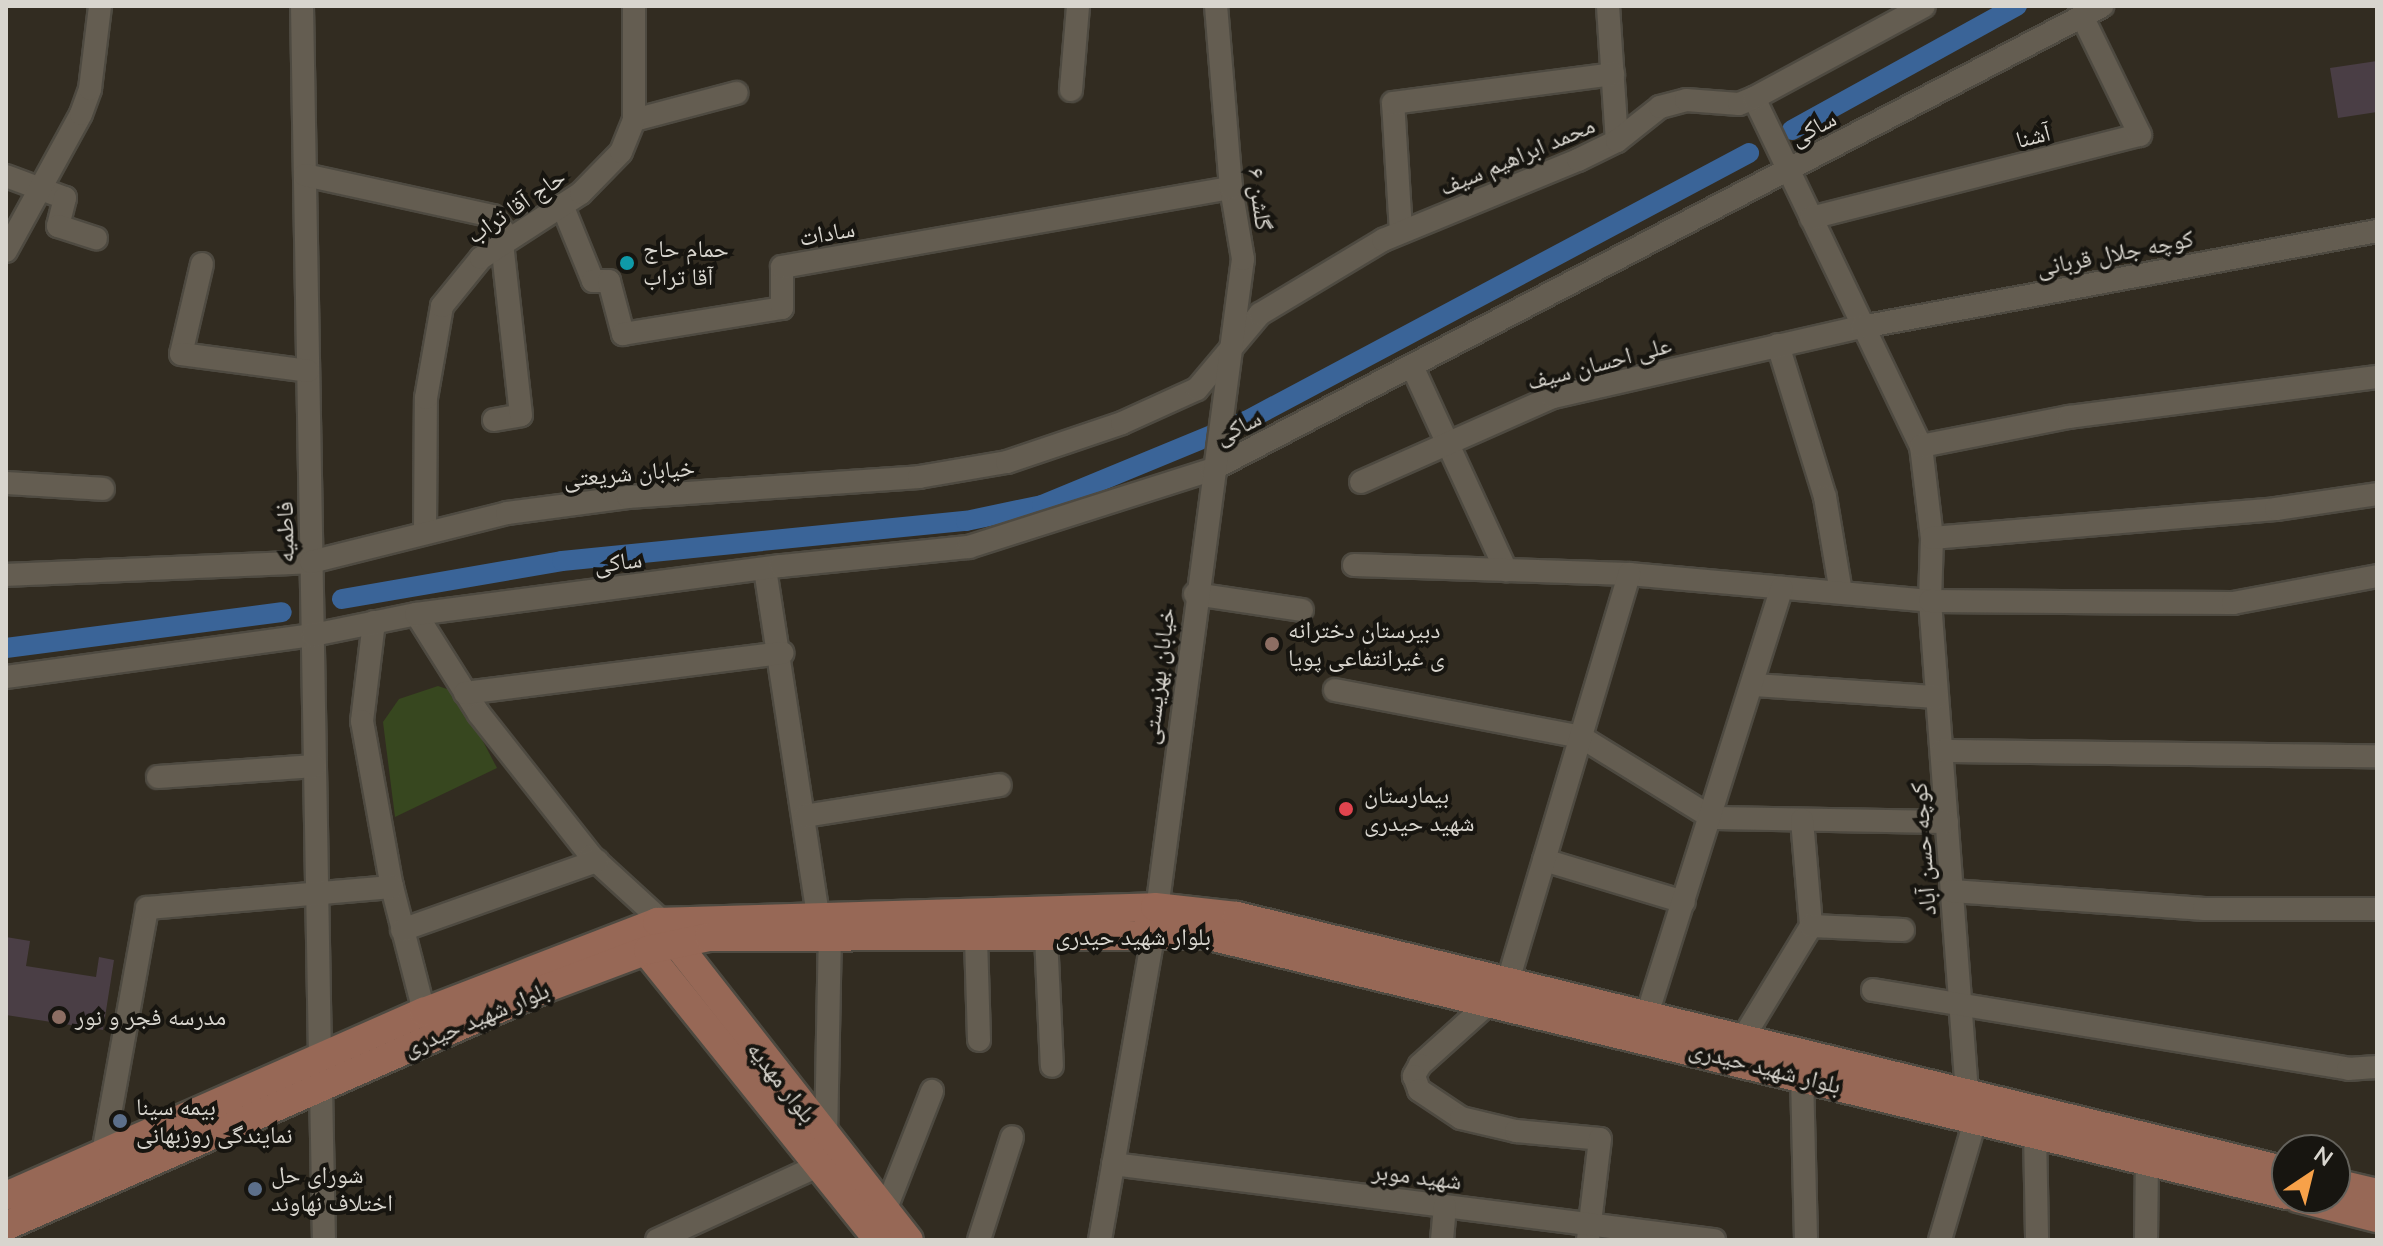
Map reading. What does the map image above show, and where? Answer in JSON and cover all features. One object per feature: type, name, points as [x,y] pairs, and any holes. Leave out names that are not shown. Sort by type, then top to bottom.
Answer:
[{"type":"main road","name":"بلوار شهید حیدری","points":[[824,926],[976,938],[1046,936],[1154,919]]},
{"type":"main road","name":"بلوار شهید حیدری","points":[[6,1196],[424,1012],[652,936],[709,937],[824,926],[1154,919],[1235,940],[1500,991],[1647,1015],[1743,1038],[1969,1108],[2035,1132],[2271,1191]]},
{"type":"main road","name":"بلوار شهید حیدری","points":[[6,1226],[652,936]]},
{"type":"main road","name":"بلوار مهدیه","points":[[652,936],[826,1138],[909,1240]]},
{"type":"main road","name":"بلوار مهدیه","points":[[652,936],[818,1166],[878,1240]]},
{"type":"main road","name":"بلوار شهید حیدری","points":[[1500,991],[1802,1076],[2271,1168]]},
{"type":"main road","points":[[320,1058],[321,1087]]},
{"type":"main road","points":[[2351,1187],[2377,1193]]},
{"type":"main road","points":[[2351,1211],[2377,1218]]},
{"type":"street","points":[[6,251],[69,143],[90,89],[100,6]]},
{"type":"street","name":"فاطمیه","points":[[302,6],[320,1058]]},
{"type":"street","points":[[634,6],[634,120],[736,93]]},
{"type":"street","points":[[1071,90],[1078,6]]},
{"type":"street","points":[[1210,6],[1216,6]]},
{"type":"street","name":"گلشن ۶","points":[[1216,6],[1231,188],[1243,259],[1222,398]]},
{"type":"street","points":[[1608,6],[1617,141]]},
{"type":"street","name":"محمد ابراهیم سیف","points":[[1229,349],[1260,314],[1321,273],[1401,232],[1617,141],[1660,107],[1686,100],[1739,104],[1754,98],[1924,6]]},
{"type":"street","name":"ساکی","points":[[6,677],[313,635],[416,614],[765,569],[969,547],[1213,462],[1412,366],[2092,11]]},
{"type":"street","name":"آشنا","points":[[1811,218],[2140,135],[2092,11]]},
{"type":"street","points":[[1401,232],[1393,103],[1613,74]]},
{"type":"street","name":"کوچه حسن آباد","points":[[1754,98],[1921,446],[1932,538],[1930,601],[1969,1108]]},
{"type":"street","name":"حاج آقا تراب","points":[[425,530],[426,398],[434,333],[458,281],[506,242],[605,174],[634,120]]},
{"type":"street","points":[[305,175],[493,216],[506,242],[521,415],[494,420]]},
{"type":"street","points":[[6,176],[65,198],[58,226],[96,238]]},
{"type":"street","name":"سادات","points":[[562,205],[593,281],[609,281],[623,334],[782,308],[782,267],[1231,188]]},
{"type":"street","name":"کوچه جلال قربانی","points":[[1862,327],[2377,231]]},
{"type":"street","points":[[202,264],[181,354],[308,371]]},
{"type":"street","name":"علی احسان سیف","points":[[1361,482],[1553,397],[1862,327]]},
{"type":"street","points":[[1778,345],[1825,497],[1841,593]]},
{"type":"street","name":"خیابان شریعتی","points":[[7,580],[311,562],[425,530],[628,497],[919,477],[1007,462],[1122,423],[1197,389],[1229,349]]},
{"type":"street","points":[[1412,366],[1506,570]]},
{"type":"street","points":[[1921,446],[2069,417],[2377,377]]},
{"type":"street","name":"خیابان بهزیستی","points":[[1100,1240],[1154,919],[1222,398]]},
{"type":"street","points":[[6,483],[103,489]]},
{"type":"street","points":[[1932,538],[2276,509],[2377,494]]},
{"type":"street","points":[[1354,565],[1629,574],[1930,601],[2233,603],[2377,576]]},
{"type":"street","points":[[765,569],[782,653],[824,926],[826,1138]]},
{"type":"street","points":[[1589,1232],[1600,1139],[1516,1131],[1461,1118],[1419,1090],[1414,1076],[1420,1065],[1500,991],[1544,860],[1629,574]]},
{"type":"street","points":[[1647,1015],[1712,818],[1782,588]]},
{"type":"street","points":[[1195,594],[1302,610]]},
{"type":"street","points":[[416,614],[465,693],[652,936]]},
{"type":"street","points":[[374,622],[362,721],[392,887],[424,1012]]},
{"type":"street","points":[[465,693],[782,653]]},
{"type":"street","points":[[1754,685],[1937,697]]},
{"type":"street","points":[[1335,690],[1581,737],[1712,818],[1947,822]]},
{"type":"street","points":[[1942,751],[2377,756]]},
{"type":"street","points":[[158,777],[315,766]]},
{"type":"street","points":[[805,816],[1000,785]]},
{"type":"street","points":[[1743,1038],[1811,926],[1802,820]]},
{"type":"street","points":[[1544,860],[1684,902]]},
{"type":"street","points":[[402,930],[597,861]]},
{"type":"street","points":[[103,1153],[147,908],[392,887]]},
{"type":"street","points":[[1952,891],[2204,909],[2377,909]]},
{"type":"street","points":[[1811,926],[1903,930]]},
{"type":"street","points":[[1046,936],[1052,1066]]},
{"type":"street","points":[[976,938],[979,1040]]},
{"type":"street","points":[[1873,990],[2348,1069],[2377,1078]]},
{"type":"street","points":[[2348,1069],[2377,1067]]},
{"type":"street","points":[[1802,1076],[1806,1240]]},
{"type":"street","points":[[321,1087],[324,1240]]},
{"type":"street","points":[[885,1211],[932,1091]]},
{"type":"street","points":[[1940,1240],[1969,1108]]},
{"type":"street","points":[[2035,1132],[2037,1240]]},
{"type":"street","points":[[979,1240],[1012,1137]]},
{"type":"street","points":[[2146,1240],[2147,1160]]},
{"type":"street","name":"شهید موبر","points":[[1113,1164],[1445,1206],[1589,1232],[1714,1240]]},
{"type":"street","points":[[657,1240],[818,1166]]},
{"type":"street","points":[[1442,1240],[1445,1206]]},
{"type":"green space","points":[[438,686],[453,691],[463,703],[497,768],[395,817],[383,722],[399,699]]},
{"type":"building","points":[[2377,61],[2377,112],[2338,118],[2330,68]]},
{"type":"building","points":[[6,937],[30,941],[26,966],[96,977],[99,957],[114,960],[103,1030],[6,1015]]},
{"type":"waterway","points":[[1792,130],[2017,6]]},
{"type":"waterway","points":[[342,599],[562,561],[966,521],[1042,505],[1246,421],[1749,153]]},
{"type":"waterway","points":[[6,648],[282,612]]},
{"type":"place","name":"حمام حاج آقا تراب","points":[[627,263]]},
{"type":"place","name":"دبیرستان دخترانه ی غیرانتفاعی پویا","points":[[1272,644]]},
{"type":"place","name":"بیمارستان شهید حیدری","points":[[1346,809]]},
{"type":"place","name":"مدرسه فجر و نور","points":[[59,1017]]},
{"type":"place","name":"بیمه سینا نمایندگی روزبهانی","points":[[120,1121]]},
{"type":"place","name":"شورای حل اختلاف نهاوند","points":[[255,1189]]}]
